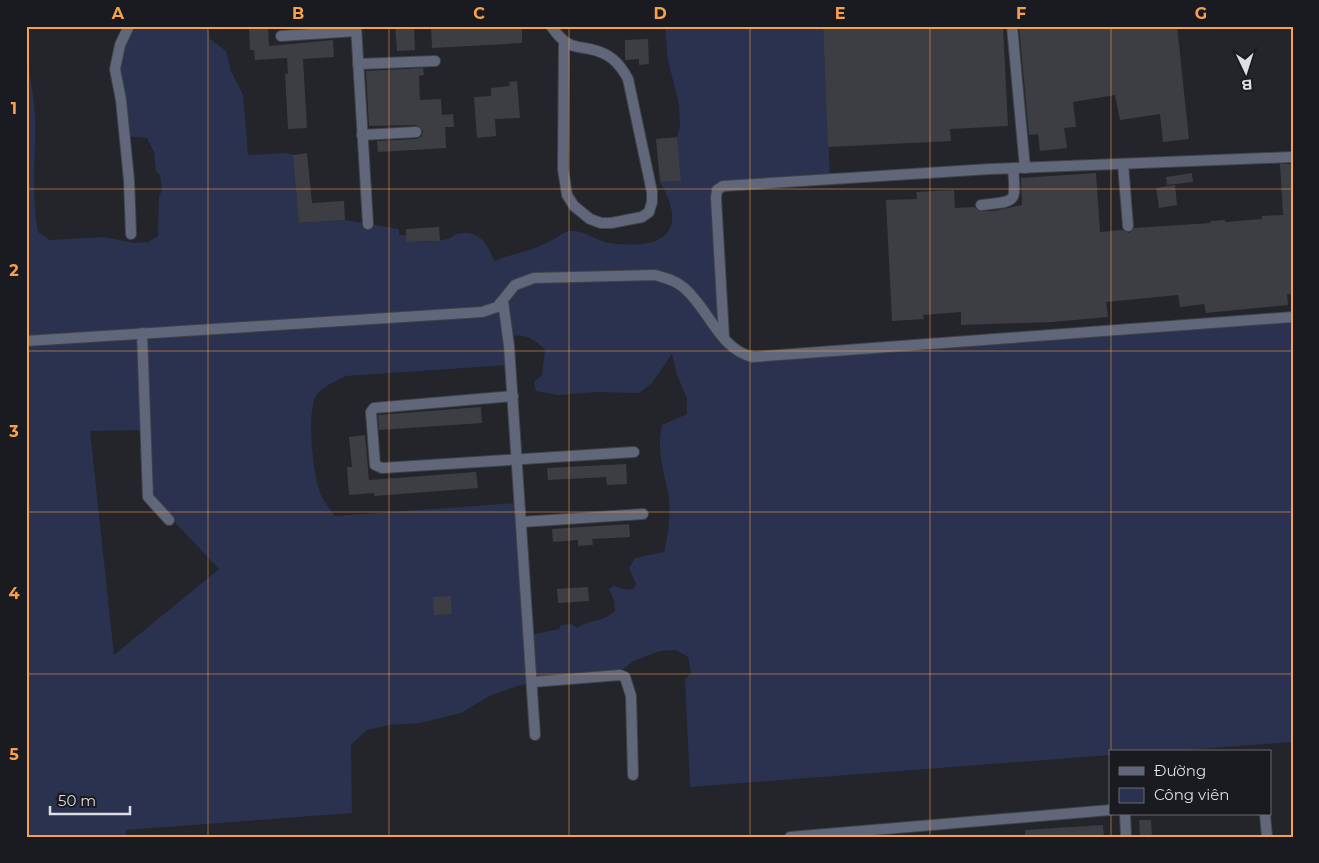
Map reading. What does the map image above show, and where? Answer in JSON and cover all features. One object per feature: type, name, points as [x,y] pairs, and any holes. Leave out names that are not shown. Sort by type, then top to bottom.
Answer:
[{"type":"street","points":[[129,26],[120,46],[115,69],[121,100],[129,180],[131,234]]},
{"type":"street","points":[[551,26],[564,41],[573,46],[598,51],[610,56],[619,63],[628,79],[639,123],[652,192],[649,212],[642,217],[621,222],[601,223],[582,214],[567,195],[563,169],[564,41]]},
{"type":"street","points":[[1012,26],[1026,168]]},
{"type":"street","points":[[281,36],[356,29],[368,224]]},
{"type":"street","points":[[358,64],[435,61]]},
{"type":"street","points":[[362,135],[416,132]]},
{"type":"street","points":[[724,338],[716,198],[718,190],[723,186],[1013,168],[1293,157]]},
{"type":"street","points":[[1123,164],[1128,226]]},
{"type":"street","points":[[981,205],[1012,200],[1015,195],[1013,168]]},
{"type":"street","points":[[26,341],[482,312],[491,310],[503,301],[515,285],[534,278],[655,275],[670,279],[684,288],[724,338],[740,354],[768,358],[1171,325],[1293,317]]},
{"type":"street","points":[[503,301],[508,327],[535,735]]},
{"type":"street","points":[[142,333],[148,497],[169,520]]},
{"type":"street","points":[[513,396],[374,408],[371,412],[375,464],[382,468],[634,452]]},
{"type":"street","points":[[521,522],[643,514]]},
{"type":"street","points":[[532,682],[620,675],[625,677],[630,696],[633,775]]},
{"type":"street","points":[[790,837],[850,835],[1109,810]]},
{"type":"street","points":[[1125,816],[1126,837]]},
{"type":"street","points":[[1265,816],[1267,837]]},
{"type":"green space","points":[[131,26],[211,26],[208,29],[210,39],[226,51],[231,71],[243,95],[248,155],[286,153],[293,155],[300,223],[345,220],[399,229],[399,235],[406,235],[407,242],[437,241],[448,239],[457,234],[471,234],[481,239],[489,249],[494,261],[537,247],[569,231],[584,233],[609,243],[627,245],[655,241],[665,235],[671,226],[672,215],[669,200],[660,182],[680,181],[677,137],[680,127],[679,104],[668,60],[665,26],[823,26],[830,177],[715,188],[721,331],[671,277],[532,276],[490,308],[26,338],[26,51],[35,116],[34,188],[38,232],[50,240],[104,237],[134,243],[148,242],[158,236],[159,197],[162,190],[160,175],[156,171],[154,152],[147,138],[127,136],[117,70]]},
{"type":"green space","points":[[655,277],[683,290],[739,356],[1293,320],[1293,742],[1185,750],[1109,750],[1109,755],[690,787],[685,680],[691,673],[688,657],[676,650],[660,651],[633,661],[620,672],[534,680],[531,635],[559,629],[561,625],[571,624],[577,628],[610,615],[615,611],[614,600],[609,589],[614,586],[627,590],[634,588],[636,584],[629,568],[635,558],[664,552],[670,511],[669,495],[661,456],[662,425],[687,414],[687,398],[677,375],[672,354],[652,383],[639,393],[596,392],[558,395],[536,391],[534,382],[542,375],[545,350],[530,338],[511,336],[506,302],[517,287],[525,283]]},
{"type":"green space","points":[[502,306],[508,365],[346,376],[333,382],[317,394],[311,417],[311,429],[314,467],[319,490],[335,516],[517,503],[530,682],[491,695],[461,713],[420,723],[390,725],[367,730],[351,745],[352,813],[126,830],[126,837],[26,837],[26,343],[140,335],[142,430],[90,431],[114,655],[219,569],[150,496],[145,335]]},
{"type":"building","points":[[249,26],[268,26],[269,46],[333,40],[334,57],[303,59],[307,128],[288,129],[285,74],[288,74],[287,58],[255,60],[254,50],[250,50]]},
{"type":"building","points":[[395,26],[414,26],[415,50],[397,51]]},
{"type":"building","points":[[431,26],[522,26],[522,43],[432,48]]},
{"type":"building","points":[[823,26],[1003,26],[1008,126],[950,129],[951,141],[828,147]]},
{"type":"building","points":[[1019,26],[1177,26],[1189,139],[1163,142],[1160,114],[1120,120],[1115,95],[1073,102],[1076,127],[1064,128],[1067,148],[1040,151],[1038,134],[1029,135]]},
{"type":"building","points":[[648,39],[649,64],[639,65],[639,59],[625,60],[625,40]]},
{"type":"building","points":[[423,68],[424,75],[419,76],[420,100],[441,99],[442,115],[453,114],[454,127],[445,127],[446,148],[378,152],[377,141],[417,139],[422,136],[423,131],[416,125],[369,126],[366,71]]},
{"type":"building","points":[[517,81],[520,118],[495,119],[496,136],[477,138],[474,97],[491,96],[491,88],[510,86],[509,82]]},
{"type":"building","points":[[677,137],[681,181],[660,182],[656,139]]},
{"type":"building","points":[[307,153],[312,203],[344,201],[345,220],[299,223],[293,155]]},
{"type":"building","points":[[1280,164],[1293,164],[1293,294],[1287,294],[1288,305],[1206,313],[1204,304],[1180,307],[1178,295],[1106,302],[1108,317],[1052,322],[961,325],[961,312],[923,315],[924,319],[892,321],[886,200],[917,199],[916,192],[954,190],[955,208],[974,207],[979,211],[994,211],[1022,205],[1021,178],[1096,173],[1100,232],[1122,230],[1129,233],[1134,228],[1211,223],[1210,221],[1225,220],[1225,222],[1262,219],[1262,216],[1283,215]]},
{"type":"building","points":[[1192,173],[1193,182],[1167,185],[1166,177]]},
{"type":"building","points":[[1175,185],[1177,205],[1159,208],[1156,188]]},
{"type":"building","points":[[439,227],[440,241],[406,242],[406,229]]},
{"type":"building","points":[[481,407],[482,423],[379,430],[378,415]]},
{"type":"building","points":[[365,435],[369,480],[476,472],[478,488],[374,496],[374,493],[349,495],[347,467],[352,467],[349,437]]},
{"type":"building","points":[[626,464],[627,484],[607,485],[606,477],[548,480],[547,468]]},
{"type":"building","points":[[629,524],[630,537],[592,539],[593,545],[578,546],[578,540],[553,542],[552,529]]},
{"type":"building","points":[[588,587],[589,601],[558,603],[557,589]]},
{"type":"building","points":[[451,596],[452,614],[434,615],[433,597]]},
{"type":"building","points":[[1139,820],[1151,820],[1152,837],[1140,837]]},
{"type":"building","points":[[1103,825],[1104,837],[1025,837],[1025,830]]}]
